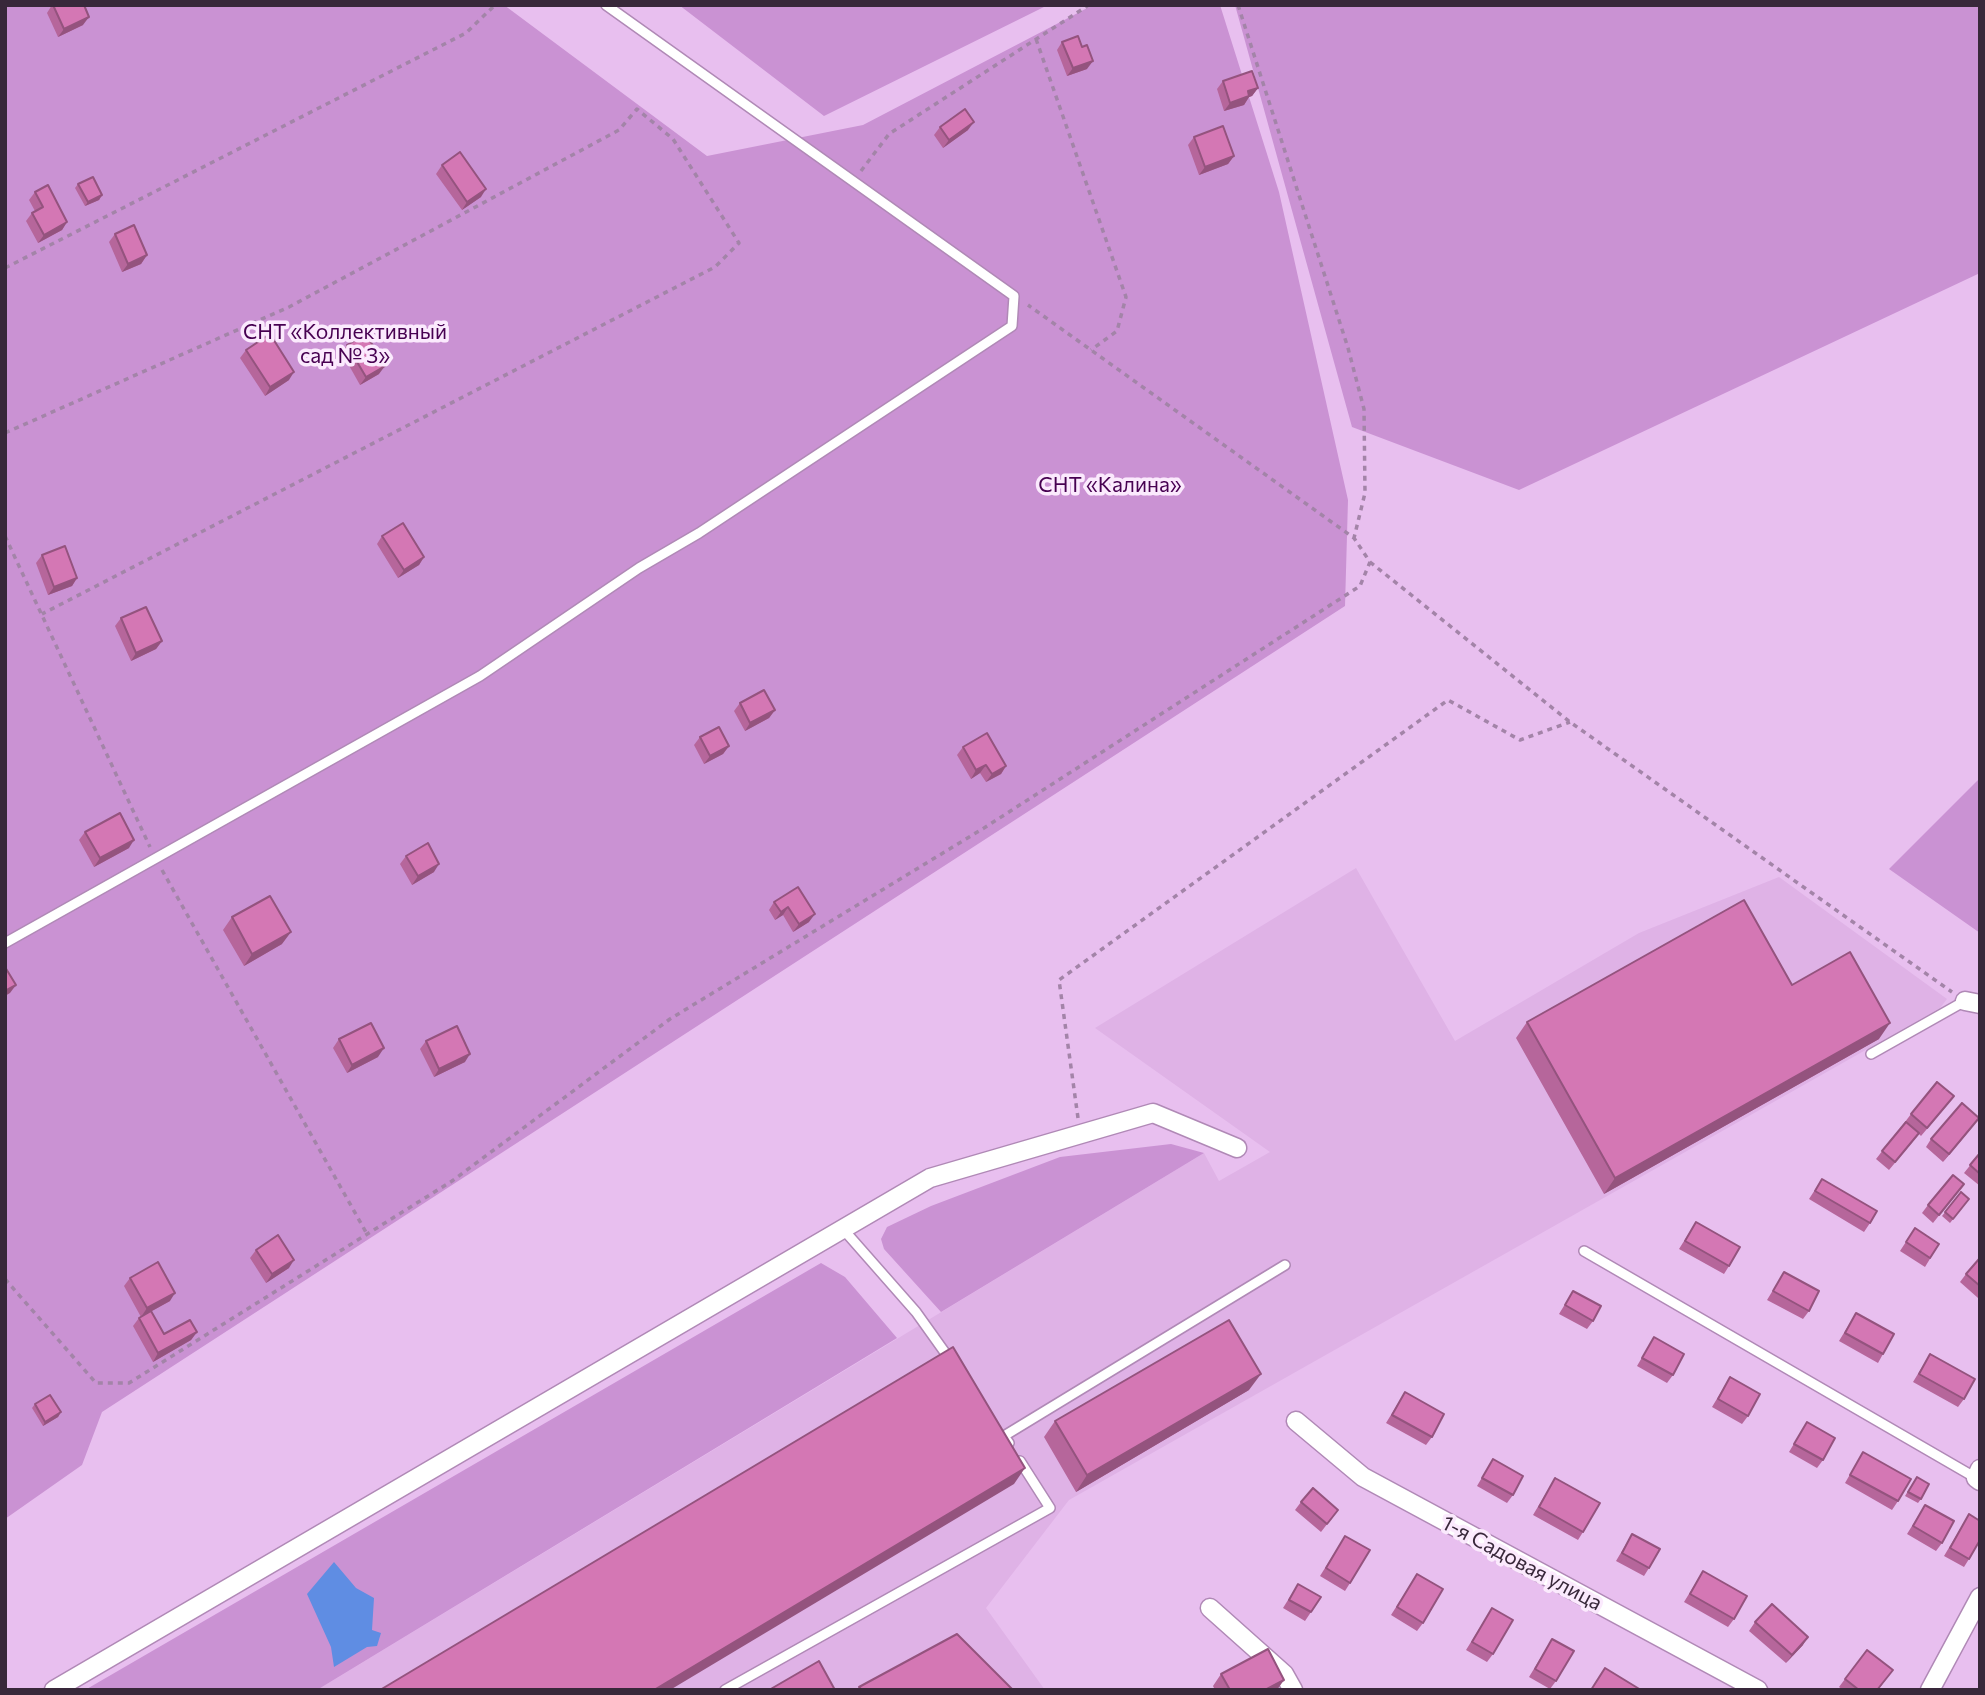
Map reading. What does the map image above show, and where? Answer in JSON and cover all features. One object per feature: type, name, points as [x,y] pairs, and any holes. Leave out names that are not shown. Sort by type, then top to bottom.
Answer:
[{"type":"street","points":[[54,1690],[930,1178],[1153,1113],[1237,1148]]},
{"type":"street","name":"1-я Садовая улица","points":[[1296,1420],[1363,1477],[1758,1690]]},
{"type":"street","points":[[1930,1690],[1980,1597]]},
{"type":"street","points":[[1210,1608],[1284,1674],[1293,1690]]},
{"type":"lane","points":[[5,943],[480,676],[639,568],[699,533],[1012,326],[1014,296],[606,5]]},
{"type":"lane","points":[[1871,1054],[1973,1002]]},
{"type":"lane","points":[[843,1229],[916,1312],[956,1368]]},
{"type":"lane","points":[[1584,1251],[1978,1476]]},
{"type":"lane","points":[[1004,1436],[1285,1265]]},
{"type":"lane","points":[[725,1690],[1050,1508],[996,1425]]},
{"type":"path","points":[[5,268],[467,33],[495,5]]},
{"type":"path","points":[[853,181],[889,134],[1089,5]]},
{"type":"path","points":[[1238,5],[1348,348],[1364,409],[1365,493],[1354,538]]},
{"type":"path","points":[[1036,39],[1126,297],[1117,331],[1091,350]]},
{"type":"path","points":[[5,433],[289,307],[619,130],[637,109],[673,139],[739,243],[715,267],[42,614]]},
{"type":"path","points":[[1014,296],[1354,538],[1370,562],[1570,722],[1973,1002]]},
{"type":"path","points":[[5,536],[155,859],[367,1234]]},
{"type":"path","points":[[5,1279],[96,1383],[129,1383],[452,1181],[670,1019],[984,828],[1360,586],[1370,562]]},
{"type":"path","points":[[1080,1134],[1059,980],[1448,700],[1520,740],[1570,722]]},
{"type":"shaded area","points":[[1356,868],[1455,1041],[1639,933],[1779,877],[1947,999],[1940,1008],[1069,1500],[986,1608],[1045,1690],[317,1690],[1204,1153],[1219,1181],[1270,1152],[1095,1028]]},
{"type":"green space","points":[[5,5],[504,5],[707,156],[863,125],[1093,5],[1220,5],[1279,192],[1348,500],[1345,606],[102,1412],[82,1465],[5,1519]]},
{"type":"green space","points":[[679,5],[1048,5],[824,116]]},
{"type":"green space","points":[[1235,5],[1980,5],[1980,273],[1519,490],[1352,427]]},
{"type":"green space","points":[[1980,778],[1980,933],[1889,869]]},
{"type":"green space","points":[[1171,1144],[1204,1153],[941,1312],[884,1249],[881,1239],[887,1227],[931,1206],[1060,1157]]},
{"type":"green space","points":[[821,1263],[845,1277],[897,1338],[317,1690],[85,1690]]},
{"type":"water","points":[[334,1562],[356,1588],[374,1598],[372,1630],[381,1633],[377,1646],[367,1647],[334,1667],[331,1647],[307,1594]]},
{"type":"building","points":[[53,5],[84,5],[89,17],[64,29]]},
{"type":"building","points":[[1078,36],[1082,47],[1087,45],[1093,61],[1073,68],[1062,42]]},
{"type":"building","points":[[1252,71],[1258,88],[1248,91],[1249,96],[1230,103],[1223,81]]},
{"type":"building","points":[[965,109],[974,122],[949,140],[940,127]]},
{"type":"building","points":[[1223,126],[1234,156],[1205,167],[1194,137]]},
{"type":"building","points":[[460,152],[486,189],[467,202],[442,165]]},
{"type":"building","points":[[93,177],[102,195],[88,202],[78,184]]},
{"type":"building","points":[[48,185],[67,222],[44,235],[32,213],[43,207],[35,192]]},
{"type":"building","points":[[134,225],[147,255],[128,264],[115,234]]},
{"type":"building","points":[[270,334],[294,372],[270,387],[246,350]]},
{"type":"building","points":[[366,334],[385,366],[366,377],[347,345]]},
{"type":"building","points":[[403,523],[424,557],[404,570],[382,536]]},
{"type":"building","points":[[65,546],[77,578],[54,587],[42,555]]},
{"type":"building","points":[[146,607],[162,641],[136,653],[121,618]]},
{"type":"building","points":[[764,690],[775,710],[750,723],[740,703]]},
{"type":"building","points":[[719,727],[729,746],[710,756],[700,737]]},
{"type":"building","points":[[987,733],[1006,766],[992,774],[986,765],[976,770],[963,747]]},
{"type":"building","points":[[120,813],[134,840],[100,858],[85,832]]},
{"type":"building","points":[[428,843],[439,864],[418,876],[406,856]]},
{"type":"building","points":[[798,887],[815,914],[799,924],[788,907],[781,912],[774,902]]},
{"type":"building","points":[[270,896],[291,932],[252,954],[232,917]]},
{"type":"building","points":[[1744,900],[1792,985],[1850,952],[1890,1023],[1615,1178],[1527,1022]]},
{"type":"building","points":[[5,967],[16,985],[5,991]]},
{"type":"building","points":[[371,1023],[384,1048],[352,1065],[339,1039]]},
{"type":"building","points":[[457,1026],[470,1054],[439,1069],[426,1041]]},
{"type":"building","points":[[1937,1082],[1954,1096],[1927,1128],[1911,1114]]},
{"type":"building","points":[[1962,1103],[1979,1118],[1949,1154],[1931,1139]]},
{"type":"building","points":[[1906,1122],[1919,1133],[1895,1162],[1882,1151]]},
{"type":"building","points":[[1980,1153],[1980,1174],[1970,1165]]},
{"type":"building","points":[[1953,1175],[1964,1184],[1939,1215],[1928,1205]]},
{"type":"building","points":[[1822,1179],[1877,1211],[1870,1223],[1815,1191]]},
{"type":"building","points":[[1961,1192],[1969,1199],[1953,1219],[1945,1212]]},
{"type":"building","points":[[1696,1222],[1740,1247],[1729,1266],[1685,1241]]},
{"type":"building","points":[[1915,1228],[1939,1244],[1930,1258],[1906,1242]]},
{"type":"building","points":[[278,1235],[294,1260],[272,1274],[256,1250]]},
{"type":"building","points":[[1980,1259],[1980,1286],[1966,1274]]},
{"type":"building","points":[[158,1262],[175,1293],[147,1308],[130,1278]]},
{"type":"building","points":[[1784,1272],[1819,1291],[1809,1311],[1773,1291]]},
{"type":"building","points":[[1573,1291],[1601,1306],[1593,1321],[1565,1305]]},
{"type":"building","points":[[151,1311],[164,1334],[190,1320],[197,1332],[158,1353],[139,1318]]},
{"type":"building","points":[[1856,1313],[1894,1334],[1883,1354],[1845,1333]]},
{"type":"building","points":[[1229,1320],[1261,1374],[1087,1475],[1055,1421]]},
{"type":"building","points":[[1654,1337],[1684,1354],[1673,1375],[1642,1358]]},
{"type":"building","points":[[953,1347],[1025,1468],[654,1690],[380,1690]]},
{"type":"building","points":[[1930,1354],[1975,1379],[1964,1399],[1919,1374]]},
{"type":"building","points":[[1730,1377],[1760,1394],[1748,1416],[1718,1399]]},
{"type":"building","points":[[1405,1392],[1444,1414],[1432,1437],[1392,1415]]},
{"type":"building","points":[[50,1395],[61,1412],[45,1422],[35,1404]]},
{"type":"building","points":[[1807,1422],[1835,1438],[1823,1460],[1794,1444]]},
{"type":"building","points":[[1863,1452],[1911,1479],[1898,1501],[1850,1475]]},
{"type":"building","points":[[1493,1459],[1523,1476],[1513,1495],[1482,1478]]},
{"type":"building","points":[[1917,1477],[1929,1484],[1921,1499],[1908,1492]]},
{"type":"building","points":[[1555,1478],[1600,1503],[1583,1532],[1539,1507]]},
{"type":"building","points":[[1313,1488],[1338,1510],[1327,1524],[1301,1502]]},
{"type":"building","points":[[1925,1505],[1954,1521],[1942,1543],[1913,1526]]},
{"type":"building","points":[[1969,1514],[1980,1521],[1980,1540],[1969,1559],[1950,1548]]},
{"type":"building","points":[[1632,1534],[1660,1549],[1649,1568],[1622,1553]]},
{"type":"building","points":[[1345,1536],[1370,1550],[1350,1583],[1326,1568]]},
{"type":"building","points":[[1703,1571],[1747,1596],[1734,1619],[1690,1594]]},
{"type":"building","points":[[1417,1574],[1443,1589],[1423,1623],[1397,1607]]},
{"type":"building","points":[[1298,1584],[1321,1597],[1311,1612],[1289,1600]]},
{"type":"building","points":[[1772,1604],[1808,1637],[1792,1655],[1755,1622]]},
{"type":"building","points":[[1492,1608],[1513,1620],[1493,1654],[1472,1642]]},
{"type":"building","points":[[957,1634],[1013,1690],[862,1690],[859,1687]]},
{"type":"building","points":[[1552,1639],[1574,1651],[1556,1681],[1535,1669]]},
{"type":"building","points":[[1268,1649],[1284,1680],[1265,1690],[1230,1690],[1221,1674]]},
{"type":"building","points":[[1867,1650],[1893,1670],[1877,1690],[1859,1690],[1845,1679]]},
{"type":"building","points":[[819,1661],[835,1690],[769,1690]]},
{"type":"building","points":[[1605,1668],[1641,1690],[1591,1690]]},
{"type":"park label","name":"СНТ «Коллективный сад № 3»","points":[[345,344]]},
{"type":"park label","name":"СНТ «Калина»","points":[[1110,485]]}]
